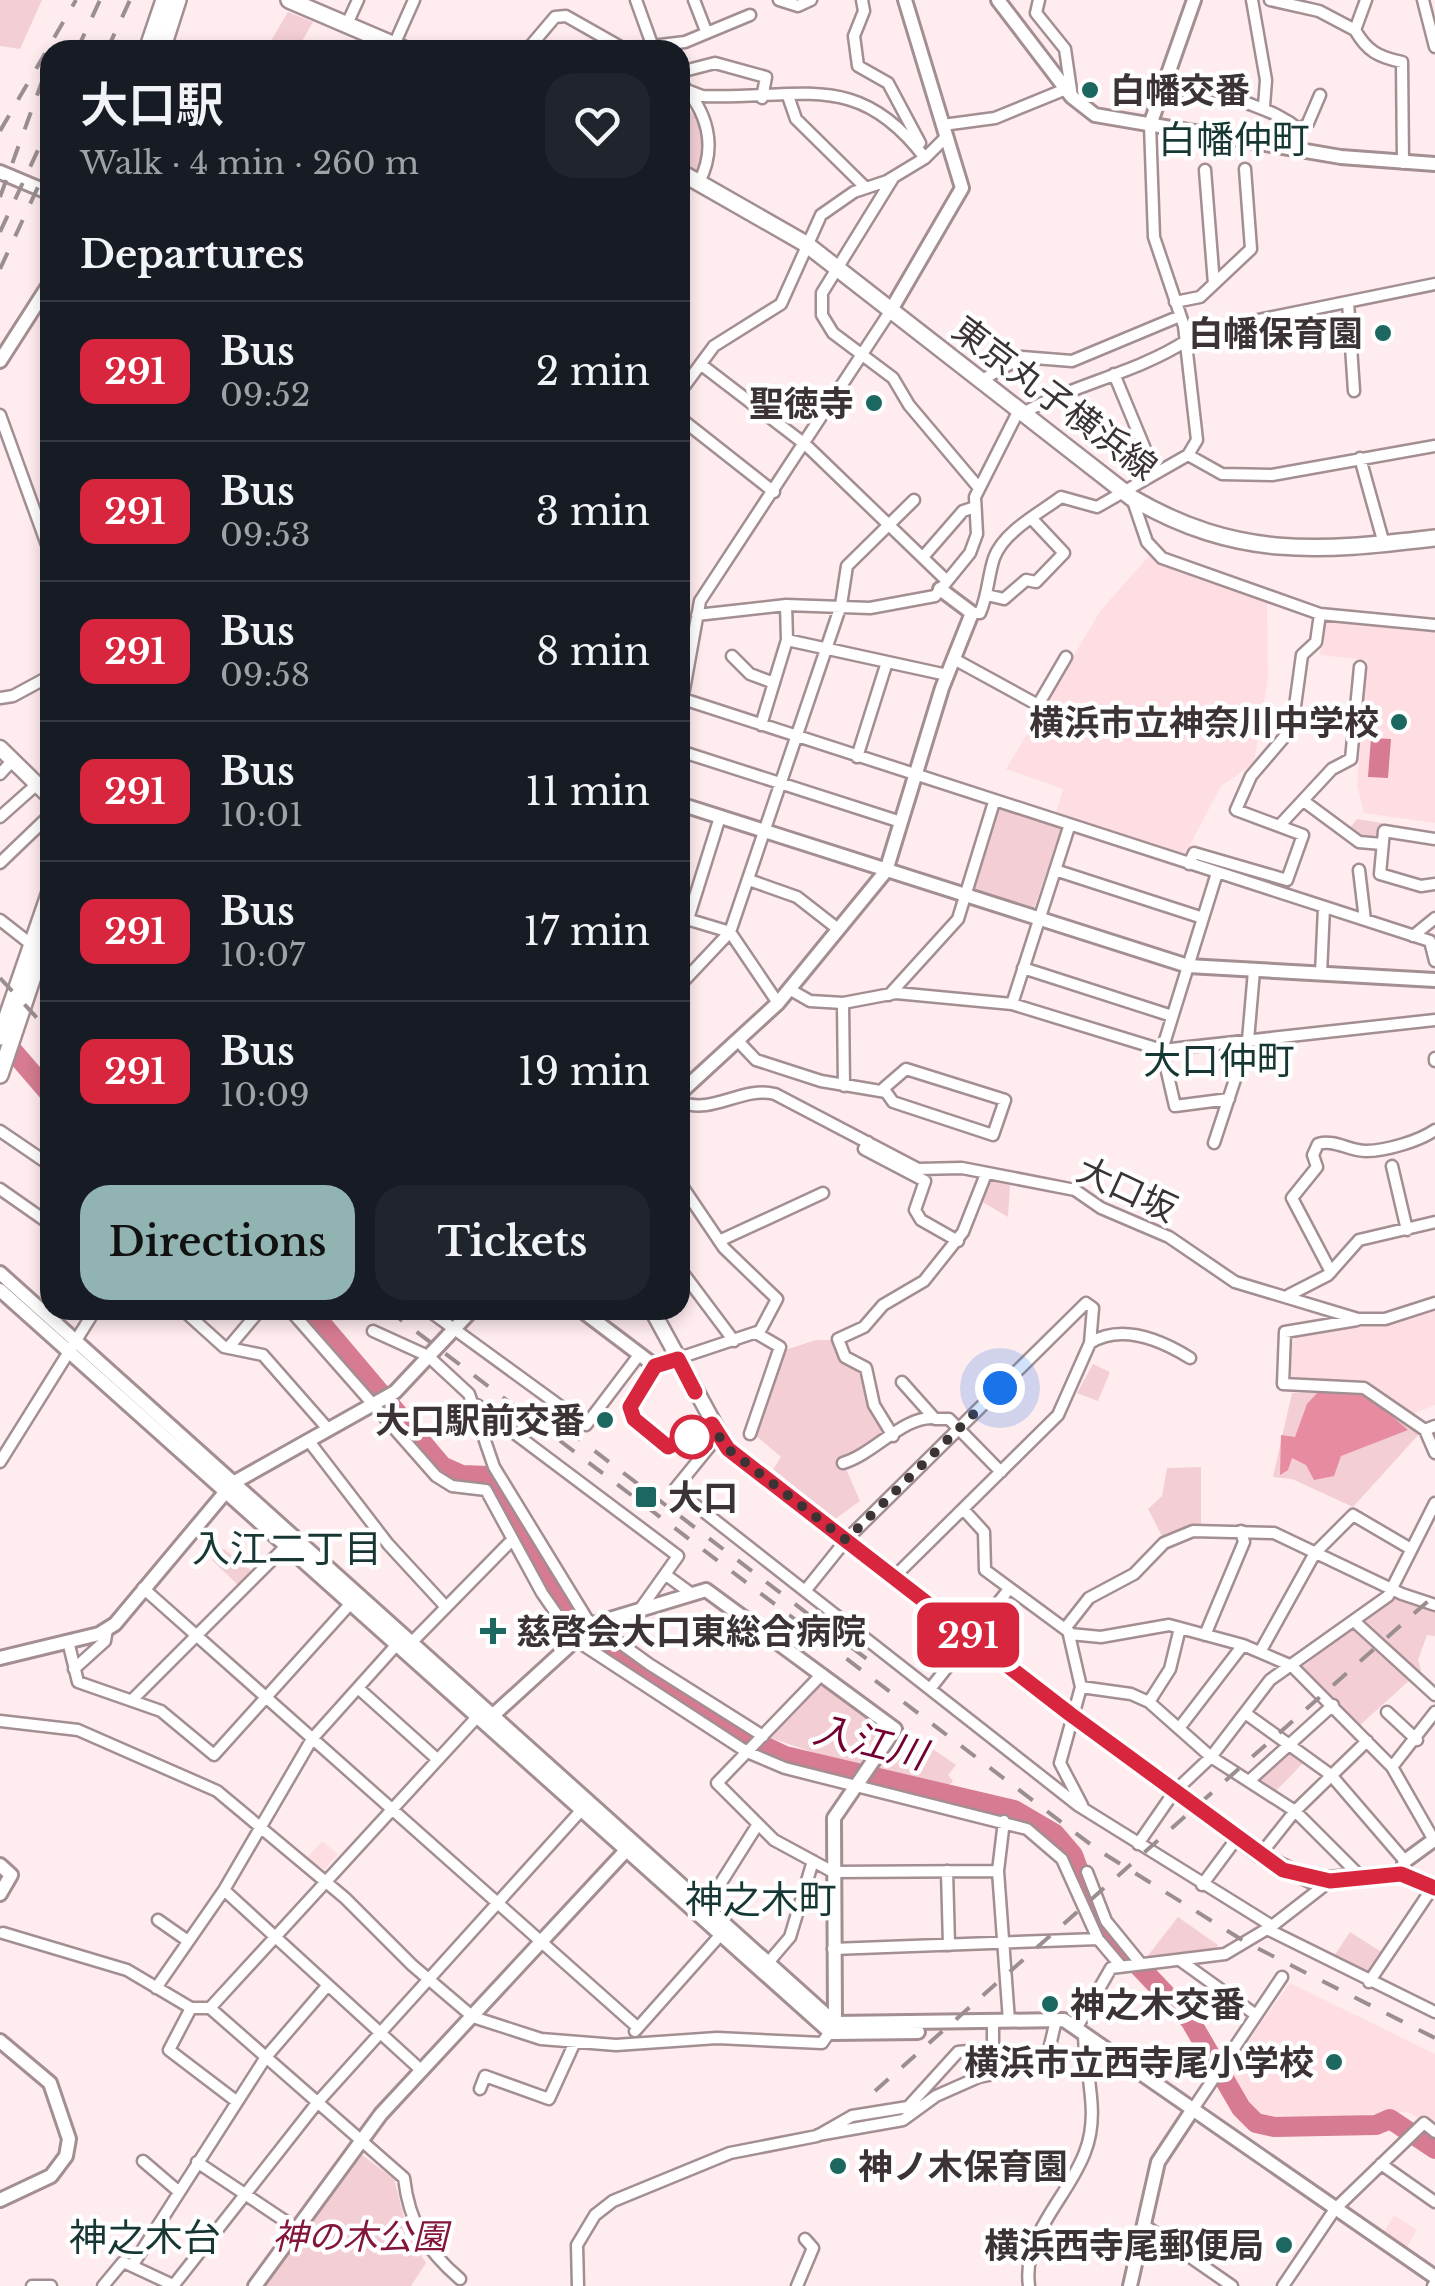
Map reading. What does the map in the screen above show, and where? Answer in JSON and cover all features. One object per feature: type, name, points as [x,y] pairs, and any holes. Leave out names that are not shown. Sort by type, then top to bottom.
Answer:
[{"type":"main road","points":[[150,40],[164,0]]},
{"type":"main road","points":[[165,40],[178,0]]},
{"type":"main road","points":[[290,0],[379,40]]},
{"type":"main road","name":"東京丸子横浜線","points":[[690,177],[806,244],[1128,495],[1180,525],[1247,544],[1314,550],[1435,538]]},
{"type":"main road","points":[[0,748],[40,788]]},
{"type":"main road","points":[[2,1067],[7,1029],[40,921]]},
{"type":"main road","points":[[7,1029],[40,956]]},
{"type":"main road","points":[[657,1320],[728,1449],[1236,1838],[1283,1870],[1330,1881],[1403,1868],[1434,1888]]},
{"type":"street","points":[[346,24],[358,0]]},
{"type":"street","points":[[395,40],[414,0]]},
{"type":"street","points":[[566,16],[568,0]]},
{"type":"street","points":[[636,0],[650,40]]},
{"type":"street","points":[[694,0],[706,31]]},
{"type":"street","points":[[779,0],[798,6],[811,0]]},
{"type":"street","points":[[862,0],[864,11],[854,36],[858,66],[888,83],[926,157]]},
{"type":"street","points":[[690,654],[700,601],[806,445],[960,196],[945,131],[905,0]]},
{"type":"street","points":[[998,0],[1069,93],[1095,115],[1294,149],[1435,164]]},
{"type":"street","points":[[1039,0],[1036,14],[1065,49],[1073,80],[1069,93]]},
{"type":"street","points":[[702,366],[806,445],[922,557],[972,613],[980,613],[988,595],[994,556],[1010,536],[1062,497],[1097,507],[1128,495],[1188,454],[1197,436],[1186,338],[1154,237],[1150,124],[1194,0]]},
{"type":"street","points":[[1252,0],[1266,80],[1264,106]]},
{"type":"street","points":[[1270,0],[1320,5],[1356,30],[1365,48],[1380,57],[1402,62],[1403,162]]},
{"type":"street","points":[[1356,30],[1366,0]]},
{"type":"street","points":[[1424,0],[1434,40]]},
{"type":"street","points":[[689,40],[750,15]]},
{"type":"street","points":[[535,40],[555,17],[566,16],[608,40]]},
{"type":"street","points":[[690,70],[715,64],[766,77],[762,98]]},
{"type":"street","points":[[1160,99],[1177,90],[1204,86],[1264,106],[1300,130]]},
{"type":"street","points":[[690,92],[762,98],[830,93],[858,98],[903,128],[926,157]]},
{"type":"street","points":[[690,380],[724,338],[781,304],[821,216],[838,200],[893,178],[926,157],[945,131],[1069,93]]},
{"type":"street","points":[[1294,149],[1320,95]]},
{"type":"street","points":[[788,96],[796,118],[866,188]]},
{"type":"street","points":[[690,99],[711,134],[710,162],[699,182]]},
{"type":"street","points":[[1176,302],[1200,297],[1251,249],[1245,169]]},
{"type":"street","points":[[1206,170],[1214,284]]},
{"type":"street","points":[[0,172],[40,189]]},
{"type":"street","points":[[893,178],[822,293],[822,314],[834,333],[893,378],[909,405],[979,488]]},
{"type":"street","points":[[697,615],[786,605],[870,608],[935,596],[974,544],[979,488],[1021,411],[1160,358],[1186,338],[1435,284]]},
{"type":"street","points":[[0,361],[40,298]]},
{"type":"street","points":[[1348,302],[1354,391]]},
{"type":"street","points":[[982,380],[1022,357],[1072,360],[1180,316]]},
{"type":"street","points":[[1114,374],[1155,473]]},
{"type":"street","points":[[0,414],[40,525]]},
{"type":"street","points":[[690,426],[774,492]]},
{"type":"street","points":[[1188,454],[1222,474],[1272,475],[1435,446]]},
{"type":"street","points":[[1360,458],[1384,544]]},
{"type":"street","points":[[1128,495],[1147,542],[1162,558],[1320,614],[1435,625]]},
{"type":"street","points":[[690,974],[730,932],[841,605],[847,566],[914,500]]},
{"type":"street","points":[[922,557],[963,511],[975,507]]},
{"type":"street","points":[[988,595],[1004,599],[1026,580],[1036,582],[1064,553],[1032,519]]},
{"type":"street","points":[[761,725],[788,640],[786,605]]},
{"type":"street","points":[[690,1084],[778,1002],[886,871],[947,675],[972,613]]},
{"type":"street","points":[[1189,864],[1194,853],[1287,880],[1302,834],[1236,810],[1251,776],[1292,728],[1302,655],[1316,642],[1320,614]]},
{"type":"street","points":[[788,640],[947,675]]},
{"type":"street","points":[[732,656],[750,674],[774,683]]},
{"type":"street","points":[[954,658],[1038,705],[1066,657]]},
{"type":"street","points":[[857,757],[886,662]]},
{"type":"street","points":[[1279,826],[1332,769],[1351,759],[1360,668]]},
{"type":"street","points":[[0,698],[13,696],[40,681]]},
{"type":"street","points":[[690,702],[1430,941],[1435,962]]},
{"type":"street","points":[[690,754],[901,822]]},
{"type":"street","points":[[0,774],[12,761]]},
{"type":"street","points":[[0,818],[36,785]]},
{"type":"street","points":[[889,994],[958,919],[994,802]]},
{"type":"street","points":[[1305,802],[1359,842],[1382,844]]},
{"type":"street","points":[[690,807],[1188,966],[1435,980]]},
{"type":"street","points":[[690,901],[720,817]]},
{"type":"street","points":[[0,863],[40,825]]},
{"type":"street","points":[[1012,1004],[1069,827]]},
{"type":"street","points":[[1435,838],[1384,831],[1380,874],[1420,886],[1435,884]]},
{"type":"street","points":[[1055,870],[1203,918]]},
{"type":"street","points":[[1359,870],[1365,920]]},
{"type":"street","points":[[1216,873],[1162,1050],[1175,1106],[1229,1098]]},
{"type":"street","points":[[749,880],[796,897],[838,929]]},
{"type":"street","points":[[1322,974],[1324,907]]},
{"type":"street","points":[[1413,936],[1435,918]]},
{"type":"street","points":[[0,920],[32,945]]},
{"type":"street","points":[[690,920],[730,932],[778,1002]]},
{"type":"street","points":[[1023,968],[1172,1016]]},
{"type":"street","points":[[1214,1143],[1248,1040],[1254,972]]},
{"type":"street","points":[[789,989],[810,1001],[844,1003],[889,994],[1012,1004],[1162,1050],[1435,1020]]},
{"type":"street","points":[[844,1003],[844,1086]]},
{"type":"street","points":[[738,1040],[756,1060],[844,1086],[886,1092],[893,1102],[993,1135],[1005,1100],[906,1069],[884,1088],[886,1092]]},
{"type":"street","name":"大口坂","points":[[690,1103],[710,1106],[764,1091],[918,1168],[962,1168],[1074,1190],[1101,1208],[1169,1237],[1224,1277],[1358,1320],[1386,1319],[1435,1304]]},
{"type":"street","points":[[1331,1272],[1292,1198],[1317,1167],[1313,1155],[1318,1144],[1329,1141],[1366,1151],[1414,1143],[1435,1130]]},
{"type":"street","points":[[0,1131],[40,1158]]},
{"type":"street","points":[[868,1142],[864,1150],[925,1181],[915,1210],[920,1220],[958,1241]]},
{"type":"street","points":[[1392,1166],[1407,1230]]},
{"type":"street","points":[[893,1436],[874,1405],[866,1368],[845,1357],[838,1339],[864,1327],[883,1305],[924,1281],[958,1241],[986,1174]]},
{"type":"street","points":[[0,1189],[40,1217]]},
{"type":"street","points":[[719,1240],[823,1193]]},
{"type":"street","points":[[596,1320],[655,1366],[756,1333],[778,1299],[719,1240],[690,1198]]},
{"type":"street","points":[[1282,1296],[1297,1294],[1331,1272],[1360,1240],[1435,1222]]},
{"type":"street","points":[[0,1274],[40,1315]]},
{"type":"street","points":[[690,1282],[734,1341]]},
{"type":"street","points":[[0,1290],[73,1348],[494,1718],[629,1847],[833,2028],[1056,2024]]},
{"type":"street","points":[[805,1591],[846,1540],[1086,1304],[1092,1308],[1090,1343],[1058,1414],[894,1577]]},
{"type":"street","points":[[45,1320],[73,1348]]},
{"type":"street","points":[[0,1461],[90,1320]]},
{"type":"street","points":[[195,1320],[228,1348],[264,1355],[328,1429]]},
{"type":"street","points":[[228,1348],[252,1320]]},
{"type":"street","points":[[300,1320],[382,1399],[436,1476],[452,1486],[486,1490],[512,1540],[575,1638],[748,1751],[856,1786],[1027,1829],[1062,1859],[1098,1939],[1132,1964]]},
{"type":"street","points":[[440,1320],[586,1425],[640,1355]]},
{"type":"street","points":[[74,1669],[104,1641],[107,1629],[229,1487],[382,1399],[462,1320]]},
{"type":"street","points":[[1358,1320],[1290,1328],[1285,1332],[1283,1384],[1364,1388],[1430,1428],[1435,1452]]},
{"type":"street","points":[[373,1332],[428,1356],[476,1404],[678,1556],[641,1608]]},
{"type":"street","points":[[750,1434],[780,1347],[756,1333]]},
{"type":"street","points":[[1090,1343],[1106,1335],[1136,1336],[1172,1347],[1190,1358]]},
{"type":"street","points":[[902,1382],[935,1418]]},
{"type":"street","points":[[476,1404],[494,1467],[562,1581],[593,1624],[762,1736]]},
{"type":"street","points":[[843,1463],[863,1458],[921,1418],[935,1418],[949,1419],[1001,1472]]},
{"type":"street","points":[[718,1435],[676,1490],[1085,1810],[1269,1928],[1369,1982],[1435,2012]]},
{"type":"street","points":[[308,1440],[388,1544],[446,1607]]},
{"type":"street","points":[[229,1487],[350,1603],[403,1642],[477,1717],[585,1806]]},
{"type":"street","points":[[1138,1844],[1174,1792],[1210,1757],[1270,1680],[1391,1589],[1434,1507]]},
{"type":"street","points":[[964,1509],[984,1532],[985,1570],[1069,1633],[1102,1636],[1162,1625],[1243,1645],[1292,1666],[1392,1768],[1434,1841],[1403,1868],[1331,1776],[1244,1713]]},
{"type":"street","points":[[1260,1652],[1316,1553],[1353,1514],[1411,1549]]},
{"type":"street","points":[[1085,1810],[1060,1763],[1070,1714],[1081,1687],[1067,1626],[1083,1604],[1134,1574],[1164,1542],[1192,1531],[1274,1533],[1391,1589],[1435,1605]]},
{"type":"street","points":[[1206,1635],[1244,1542],[1241,1531]]},
{"type":"street","points":[[156,1988],[224,1890],[312,1739],[403,1642],[446,1607],[512,1540]]},
{"type":"street","points":[[132,1700],[286,1545]]},
{"type":"street","points":[[666,1575],[692,1594]]},
{"type":"street","points":[[144,1588],[636,2026]]},
{"type":"street","points":[[930,1689],[1009,1589]]},
{"type":"street","points":[[0,1721],[78,1730],[217,1792],[327,1882],[473,2017],[541,2040],[576,2042],[717,2038],[822,2043],[833,2028],[834,1818],[895,1729],[712,1592],[692,1594],[593,1624],[494,1718],[477,1717],[437,1759],[391,1810],[327,1882],[277,1938],[210,2008]]},
{"type":"street","points":[[68,1641],[78,1682],[132,1700],[180,1724],[214,1755],[350,1603]]},
{"type":"street","points":[[1354,1620],[1435,1695]]},
{"type":"street","points":[[1148,1702],[1170,1669],[1180,1628]]},
{"type":"street","points":[[0,1658],[107,1629]]},
{"type":"street","points":[[1180,1727],[1243,1645]]},
{"type":"street","points":[[822,1674],[717,1783],[774,1840],[833,1872],[998,1871]]},
{"type":"street","points":[[1081,1687],[1131,1694],[1148,1702],[1210,1757],[1295,1811],[1361,1877]]},
{"type":"street","points":[[358,1688],[437,1759]]},
{"type":"street","points":[[1249,1781],[1332,1704]]},
{"type":"street","points":[[1387,1712],[1418,1740]]},
{"type":"street","points":[[1392,1768],[1418,1740],[1435,1712]]},
{"type":"street","points":[[1260,1855],[1295,1811],[1367,1742]]},
{"type":"street","points":[[104,2286],[123,2262],[174,2286],[317,2104],[585,1806]]},
{"type":"street","points":[[1004,1821],[998,1871],[1009,2021]]},
{"type":"street","points":[[705,1908],[758,1824]]},
{"type":"street","points":[[1202,1885],[1236,1838]]},
{"type":"street","points":[[629,1847],[705,1908],[723,1931],[767,1964],[833,2028]]},
{"type":"street","points":[[254,2286],[361,2142],[629,1847]]},
{"type":"street","points":[[767,1964],[790,1937],[813,1861]]},
{"type":"street","points":[[0,1866],[11,1875],[0,1894]]},
{"type":"street","points":[[947,1871],[949,1946]]},
{"type":"street","points":[[1087,1872],[1106,1921],[1132,1964]]},
{"type":"street","points":[[1029,2286],[1028,2268],[1036,2238],[1086,2150],[1092,2111],[1080,2033],[1109,1971],[1132,1964],[1225,1954],[1269,1928],[1330,1881]]},
{"type":"street","points":[[1369,1982],[1434,1888]]},
{"type":"street","points":[[224,1890],[422,2071]]},
{"type":"street","points":[[158,1920],[188,1942]]},
{"type":"street","points":[[634,2042],[636,2026],[723,1931]]},
{"type":"street","points":[[3,1933],[127,1970],[191,2008],[210,2008],[404,2178],[408,2207],[420,2235],[438,2260],[460,2279]]},
{"type":"street","points":[[833,1949],[1098,1939]]},
{"type":"street","points":[[1181,1961],[1256,2015]]},
{"type":"street","points":[[1130,2286],[1158,2162],[1282,1976]]},
{"type":"street","points":[[132,2266],[236,2100],[266,2057],[328,1985]]},
{"type":"street","points":[[191,2008],[169,2050],[236,2100]]},
{"type":"street","points":[[993,2026],[1009,2021],[1056,2024],[1080,2033],[1434,2282]]},
{"type":"street","points":[[578,2286],[577,2245],[595,2215],[612,2201],[730,2153],[903,2120],[936,2096],[980,2077],[1037,2065],[1048,2054],[1056,2024]]},
{"type":"street","points":[[817,2136],[852,2116],[908,2107],[958,2052],[988,2050],[993,2044],[993,2026]]},
{"type":"street","points":[[0,2042],[50,2083],[69,2138],[66,2156],[51,2176],[0,2200]]},
{"type":"street","points":[[480,2089],[484,2076],[549,2099],[576,2042]]},
{"type":"street","points":[[1283,2286],[1335,2209],[1424,2123],[1435,2132]]},
{"type":"street","points":[[142,2161],[178,2191]]},
{"type":"street","points":[[197,2162],[296,2229]]},
{"type":"street","points":[[1381,2164],[1435,2202]]},
{"type":"street","points":[[1144,2225],[1232,2286]]},
{"type":"street","points":[[796,2286],[814,2248],[806,2240]]},
{"type":"street","points":[[32,2286],[51,2286]]},
{"type":"shaded area","points":[[1149,556],[1267,601],[1268,678],[1254,763],[1221,786],[1184,856],[1056,814],[1063,789],[1006,769],[1101,610]]},
{"type":"shaded area","name":"横浜市立神奈川中学校","points":[[1323,624],[1435,631],[1435,823],[1364,813],[1357,785],[1367,660],[1320,655]]},
{"type":"shaded area","points":[[1371,738],[1391,739],[1388,778],[1368,777]]},
{"type":"shaded area","points":[[1435,1308],[1435,1405],[1410,1415],[1368,1381],[1288,1380],[1289,1342],[1294,1342],[1296,1333],[1385,1325]]},
{"type":"shaded area","points":[[1320,1390],[1364,1392],[1408,1430],[1341,1456],[1334,1476],[1314,1480],[1306,1465],[1292,1458],[1288,1470],[1280,1475],[1281,1435],[1295,1437],[1307,1404]]},
{"type":"shaded area","points":[[322,1841],[338,1854],[324,1870],[307,1858]]},
{"type":"shaded area","name":"横浜市立西寺尾小学校","points":[[1290,1983],[1435,2054],[1435,2127],[1408,2112],[1270,2121],[1248,2108],[1227,2070]]},
{"type":"shaded area","points":[[1394,2215],[1417,2230],[1406,2249],[1383,2233]]},
{"type":"green space","points":[[0,0],[42,0],[20,49],[0,46]]},
{"type":"green space","points":[[288,12],[313,22],[303,40],[271,40]]},
{"type":"green space","points":[[690,111],[703,136],[698,177],[690,173]]},
{"type":"green space","points":[[998,807],[1061,828],[1034,909],[972,891]]},
{"type":"green space","points":[[1357,819],[1382,823],[1380,835],[1361,837],[1350,828]]},
{"type":"green space","points":[[990,1180],[1010,1185],[1008,1217],[979,1200]]},
{"type":"green space","points":[[816,1340],[834,1340],[865,1371],[867,1399],[888,1433],[863,1451],[841,1457],[860,1501],[835,1519],[773,1469],[781,1457],[754,1434],[782,1351]]},
{"type":"green space","points":[[1093,1364],[1110,1372],[1098,1401],[1077,1393]]},
{"type":"green space","points":[[1364,1392],[1420,1433],[1353,1507],[1292,1479],[1273,1477],[1292,1393]]},
{"type":"green space","points":[[1201,1467],[1201,1527],[1187,1526],[1163,1538],[1148,1509],[1162,1496],[1167,1468]]},
{"type":"green space","points":[[224,1549],[253,1572],[240,1587],[212,1560],[218,1550]]},
{"type":"green space","points":[[1396,1595],[1435,1608],[1435,1636],[1427,1635],[1418,1660],[1421,1670],[1359,1726],[1301,1668]]},
{"type":"green space","points":[[824,1682],[886,1729],[862,1769],[771,1738]]},
{"type":"green space","points":[[903,1728],[956,1765],[948,1775],[953,1781],[943,1792],[870,1773]]},
{"type":"green space","points":[[1287,1751],[1305,1761],[1275,1792],[1259,1782],[1259,1777]]},
{"type":"green space","points":[[1178,1917],[1218,1945],[1213,1953],[1146,1958]]},
{"type":"green space","points":[[1350,1932],[1383,1953],[1368,1976],[1332,1959]]},
{"type":"green space","name":"神の木公園","points":[[362,2155],[394,2179],[408,2233],[426,2263],[411,2286],[263,2286]]},
{"type":"waterway","name":"入江川","points":[[0,1036],[40,1082]]},
{"type":"waterway","name":"入江川","points":[[318,1320],[442,1466],[462,1475],[488,1476],[553,1588],[586,1633],[683,1693],[737,1733],[785,1756],[1014,1810],[1055,1834],[1073,1855],[1098,1923],[1190,2020],[1241,2108],[1256,2123],[1274,2127],[1376,2125],[1390,2119],[1435,2149]]},
{"type":"railway","points":[[53,40],[76,0]]},
{"type":"railway","points":[[82,40],[100,0]]},
{"type":"railway","points":[[112,40],[130,0]]},
{"type":"railway","points":[[0,131],[40,62]]},
{"type":"railway","points":[[0,197],[40,87]]},
{"type":"railway","points":[[0,232],[40,146]]},
{"type":"railway","points":[[0,269],[40,183]]},
{"type":"railway","points":[[0,978],[40,1021]]},
{"type":"railway","points":[[401,1320],[1098,1850],[1247,1943],[1435,2038]]},
{"type":"railway","points":[[566,1429],[880,1669]]},
{"type":"railway","points":[[875,2091],[1435,1595]]},
{"type":"bus line","name":"291","points":[[695,1392],[678,1359],[655,1366],[630,1407],[634,1419],[668,1447],[679,1445],[712,1424],[728,1449],[1070,1714],[1260,1855],[1283,1870],[1310,1880],[1401,1874],[1435,1888]]},
{"type":"place","name":"白幡交番","points":[[1090,90]]},
{"type":"place","name":"白幡保育園","points":[[1383,333]]},
{"type":"place","name":"聖徳寺","points":[[874,403]]},
{"type":"place","name":"横浜市立神奈川中学校","points":[[1399,722]]},
{"type":"place","name":"大口駅前交番","points":[[605,1420]]},
{"type":"place","name":"大口","points":[[646,1497]]},
{"type":"place","name":"慈啓会大口東総合病院","points":[[493,1631]]},
{"type":"place","name":"神之木交番","points":[[1050,2004]]},
{"type":"place","name":"横浜市立西寺尾小学校","points":[[1334,2062]]},
{"type":"place","name":"神ノ木保育園","points":[[838,2166]]},
{"type":"place","name":"横浜西寺尾郵便局","points":[[1284,2245]]},
{"type":"district","name":"白幡仲町","points":[[1234,139]]},
{"type":"district","name":"大口仲町","points":[[1219,1060]]},
{"type":"district","name":"入江二丁目","points":[[287,1548]]},
{"type":"district","name":"神之木町","points":[[761,1899]]},
{"type":"district","name":"神之木台","points":[[145,2237]]},
{"type":"route","points":[[692,1437],[708,1446],[718,1435],[728,1449],[846,1540],[1000,1388]]}]
